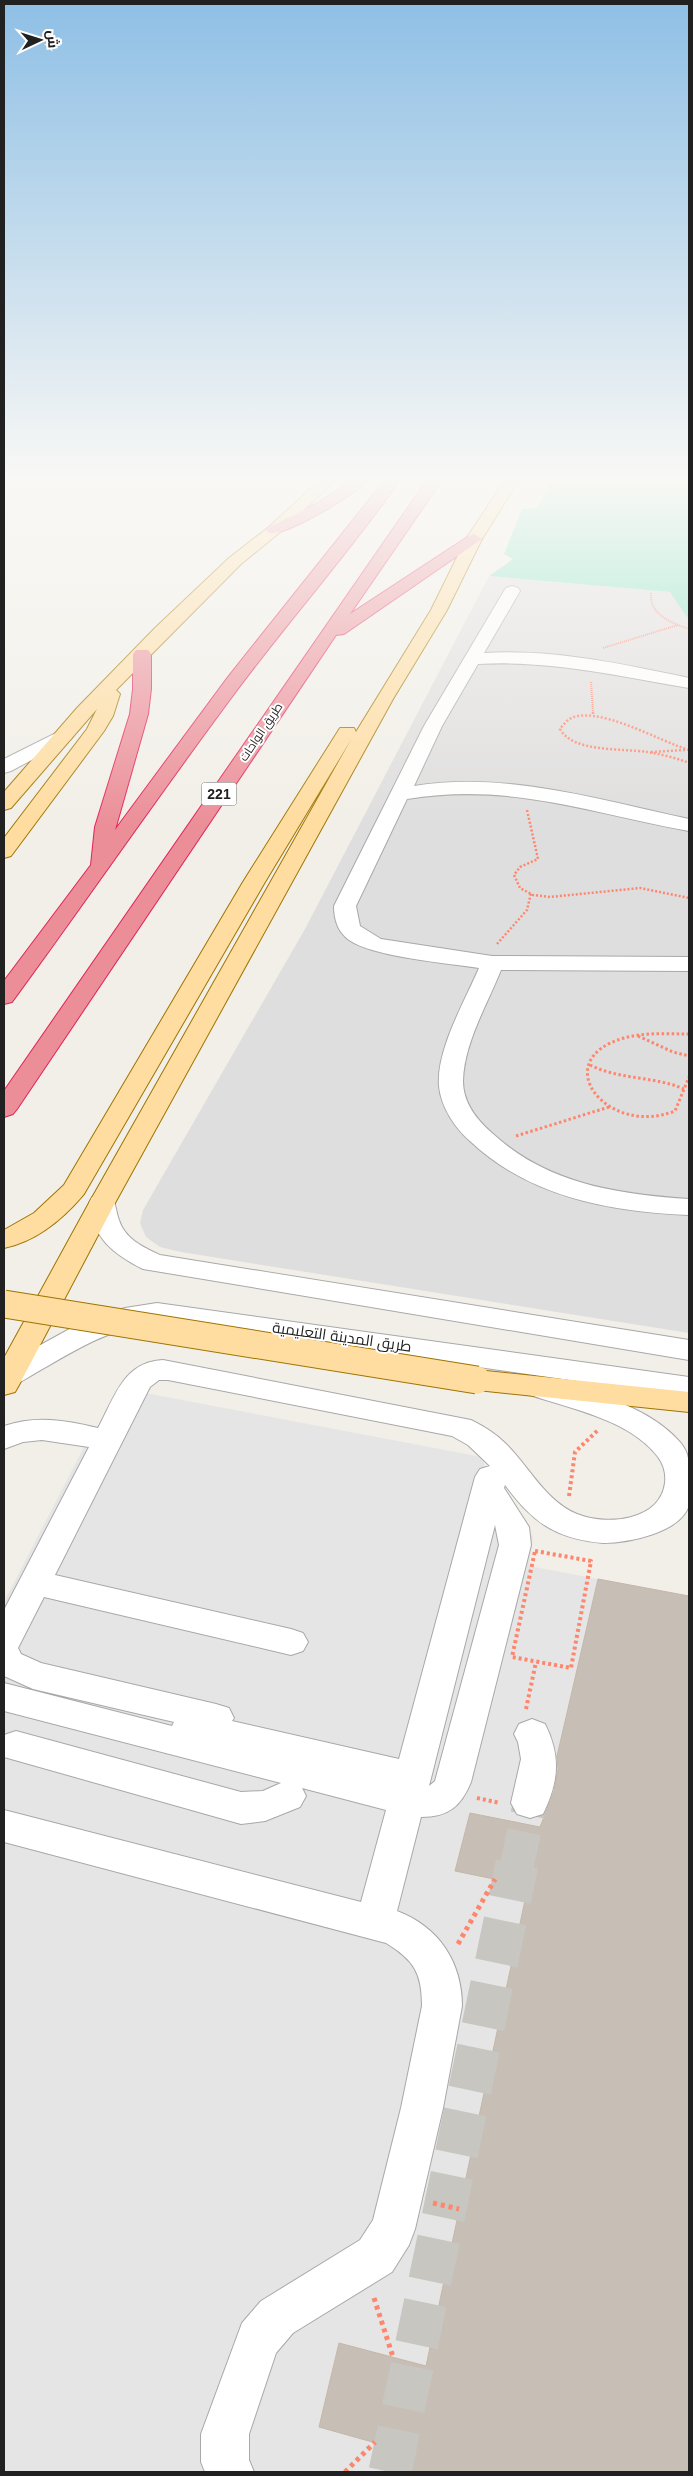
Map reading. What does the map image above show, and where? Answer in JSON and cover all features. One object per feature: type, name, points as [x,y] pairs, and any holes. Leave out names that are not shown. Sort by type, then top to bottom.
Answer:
[{"type":"highway","points":[[4,997],[101,866],[143,802],[303,596]]},
{"type":"highway","name":"طريق الواحات","points":[[4,1109],[355,596]]},
{"type":"highway","points":[[324,639],[389,596]]},
{"type":"highway","points":[[101,866],[105,822],[137,724],[142,694],[142,654]]},
{"type":"main road","points":[[4,804],[113,682],[199,596]]},
{"type":"main road","points":[[5,1380],[384,699],[445,596]]},
{"type":"main road","points":[[9,845],[104,716],[113,682]]},
{"type":"main road","points":[[4,1240],[26,1230],[58,1210],[75,1188],[254,882],[346,733],[367,710],[384,699]]},
{"type":"main road","points":[[4,1304],[477,1380],[689,1402]]},
{"type":"street","points":[[509,596],[433,726],[345,906],[344,918],[349,929],[360,938],[376,945],[487,963],[689,964]]},
{"type":"street","points":[[472,659],[530,656],[566,659],[689,683]]},
{"type":"street","points":[[4,767],[64,735]]},
{"type":"street","points":[[401,794],[452,787],[478,787],[540,794],[689,825]]},
{"type":"street","points":[[487,963],[453,1062],[451,1082],[456,1104],[464,1118],[486,1145],[525,1171],[576,1191],[657,1206],[689,1207]]},
{"type":"street","points":[[102,1203],[104,1221],[113,1238],[130,1252],[153,1263],[689,1350]]},
{"type":"street","name":"طريق المدينة التعليمية","points":[[5,1380],[28,1363],[96,1327],[125,1317],[157,1312],[689,1387]]},
{"type":"street","points":[[562,1368],[571,1332]]},
{"type":"street","points":[[4,1642],[140,1378],[152,1371],[160,1370],[448,1424],[476,1435],[497,1452],[538,1505],[566,1523],[586,1529],[624,1531],[658,1519],[670,1509],[678,1498],[682,1485],[681,1472],[676,1458],[667,1446],[636,1423],[617,1414],[539,1387]]},
{"type":"street","points":[[4,1438],[18,1432],[44,1430],[107,1441]]},
{"type":"street","points":[[4,1682],[410,1788],[428,1802],[438,1800],[450,1789],[514,1554],[515,1536],[512,1527],[488,1488],[497,1452]]},
{"type":"street","points":[[36,1583],[291,1642]]},
{"type":"street","points":[[4,1654],[8,1663],[33,1675],[268,1731]]},
{"type":"street","points":[[4,1697],[410,1788]]},
{"type":"street","points":[[530,1803],[540,1759],[538,1746],[532,1734]]},
{"type":"street","points":[[16,1746],[241,1808],[257,1809],[273,1804],[286,1796]]},
{"type":"street","points":[[375,1922],[410,1788]]},
{"type":"street","points":[[4,1826],[396,1928],[410,1936],[433,1960],[440,1974],[443,1990],[442,2006],[422,2108],[393,2228],[376,2256],[363,2266],[277,2317],[258,2338],[226,2434],[225,2462],[230,2472]]},
{"type":"path","points":[[651,596],[651,602],[657,612],[678,625],[689,628]]},
{"type":"path","points":[[688,605],[689,596]]},
{"type":"path","points":[[566,659],[678,625]]},
{"type":"path","points":[[591,664],[593,716]]},
{"type":"path","points":[[689,749],[667,744],[616,721],[593,716],[566,721],[562,724],[560,733],[571,741],[589,746],[647,752],[689,763]]},
{"type":"path","points":[[647,752],[689,749]]},
{"type":"path","points":[[540,794],[527,810],[538,859],[520,867],[514,875],[518,885],[531,893],[543,897],[572,898],[638,888],[689,898]]},
{"type":"path","points":[[487,963],[527,910],[531,893]]},
{"type":"path","points":[[689,1034],[637,1035],[610,1043],[594,1057],[587,1073],[590,1090],[609,1107],[645,1117],[660,1117],[675,1111],[689,1077]]},
{"type":"path","points":[[637,1035],[673,1052],[689,1056]]},
{"type":"path","points":[[590,1065],[610,1075],[622,1078],[661,1080],[684,1090]]},
{"type":"path","points":[[486,1145],[609,1107]]},
{"type":"path","points":[[560,1556],[575,1452],[602,1425],[617,1414]]},
{"type":"path","points":[[535,1552],[560,1556],[592,1561],[571,1668],[512,1657],[535,1552]]},
{"type":"path","points":[[440,1974],[495,1879]]},
{"type":"path","points":[[363,2266],[393,2357]]},
{"type":"path","points":[[345,2472],[375,2442]]},
{"type":"shaded area","points":[[479,596],[678,596],[686,616],[689,618],[689,1333],[181,1252],[160,1247],[146,1237],[140,1223],[143,1210],[305,929]]},
{"type":"shaded area","points":[[124,1389],[482,1457],[486,1470],[533,1537],[529,1566],[598,1579],[540,1827],[470,1813],[455,1870],[528,1887],[426,2366],[340,2343],[319,2426],[408,2452],[404,2472],[4,2472],[4,1602],[85,1445],[103,1430]]},
{"type":"green space","points":[[672,596],[689,596],[689,618]]},
{"type":"building","points":[[598,1579],[689,1596],[689,2472],[404,2472],[408,2452],[319,2427],[339,2343],[426,2366],[528,1886],[455,1871],[470,1813],[540,1827],[554,1791],[558,1769],[557,1756]]},
{"type":"tunnel","points":[[517,1865],[530,1803]]},
{"type":"tunnel","points":[[390,2472],[517,1864]]}]
